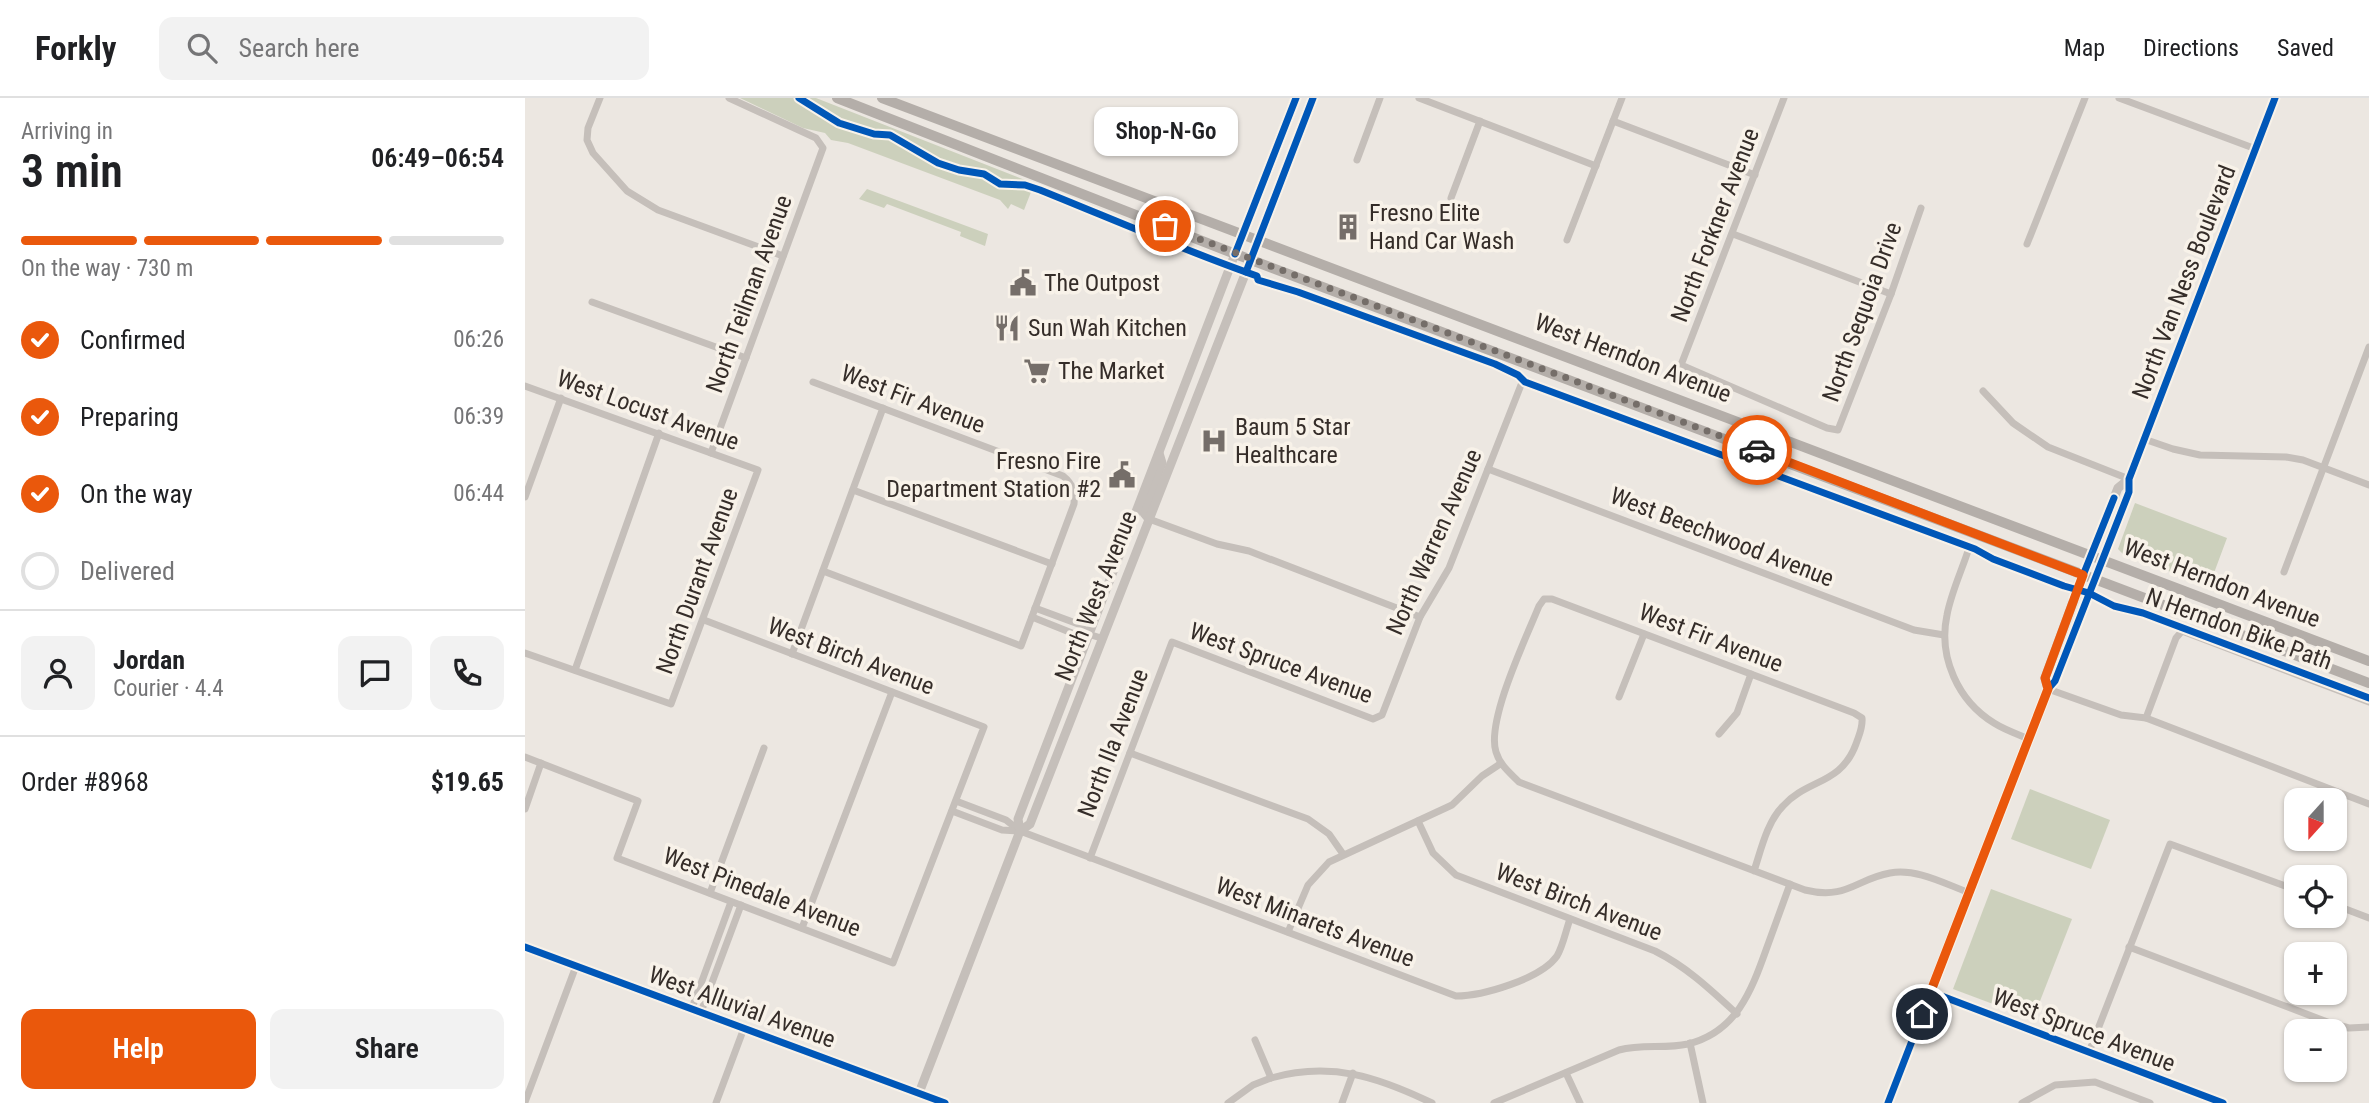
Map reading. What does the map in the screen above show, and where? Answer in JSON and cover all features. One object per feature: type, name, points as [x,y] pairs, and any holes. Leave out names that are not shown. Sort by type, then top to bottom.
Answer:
[{"type":"main road","name":"West Herndon Avenue","points":[[837,98],[1235,254],[2369,683]]},
{"type":"main road","name":"West Herndon Avenue","points":[[882,98],[2369,661]]},
{"type":"main road","name":"North West Avenue","points":[[1235,254],[1298,98]]},
{"type":"main road","points":[[1291,156],[1287,147],[1300,107],[1298,98]]},
{"type":"main road","points":[[1307,98],[1307,115]]},
{"type":"main road","name":"North West Avenue","points":[[1251,259],[1313,98]]},
{"type":"street","points":[[600,98],[588,128],[587,140],[593,153],[622,187],[646,204],[783,256]]},
{"type":"street","name":"North Teilman Avenue","points":[[712,453],[823,148],[816,138],[729,98]]},
{"type":"street","points":[[1357,160],[1380,98]]},
{"type":"street","points":[[1419,98],[1596,166]]},
{"type":"street","points":[[1567,240],[1622,98]]},
{"type":"street","name":"North Forkner Avenue","points":[[1784,98],[1681,365],[1827,428],[1838,430]]},
{"type":"street","points":[[2027,244],[2085,98]]},
{"type":"street","points":[[2119,98],[2256,149]]},
{"type":"street","name":"North Van Ness Boulevard","points":[[1888,1103],[2048,689],[2055,681],[2103,560],[2129,492],[2129,479],[2275,98]]},
{"type":"street","points":[[1451,198],[1480,121]]},
{"type":"street","points":[[1613,121],[1755,175]]},
{"type":"street","name":"North Sequoia Drive","points":[[1838,430],[1921,208]]},
{"type":"street","points":[[1733,234],[1891,294]]},
{"type":"street","name":"North West Avenue","points":[[919,1093],[1020,831],[1018,819],[1235,254]]},
{"type":"street","name":"North West Avenue","points":[[1020,831],[1030,824],[1251,259]]},
{"type":"street","points":[[591,302],[746,358]]},
{"type":"street","points":[[2284,572],[2366,361],[2369,347]]},
{"type":"street","name":"West Fir Avenue","points":[[813,382],[1063,476],[1073,487],[1074,504],[1052,564]]},
{"type":"street","name":"North Warren Avenue","points":[[1378,718],[1383,715],[1420,617],[1449,568],[1521,385],[1525,382],[1969,548],[1949,604],[1944,635]]},
{"type":"street","name":"West Locust Avenue","points":[[525,386],[758,470]]},
{"type":"street","points":[[1983,391],[2013,423],[2048,447],[2129,479]]},
{"type":"street","points":[[525,497],[561,398]]},
{"type":"street","points":[[792,654],[883,408]]},
{"type":"street","points":[[525,653],[575,670],[659,433]]},
{"type":"street","points":[[2144,439],[2187,453],[2286,457],[2369,485]]},
{"type":"street","points":[[1159,453],[1162,463],[1144,513],[1149,519],[1217,544],[1249,551],[1420,617]]},
{"type":"street","name":"West Beechwood Avenue","points":[[1488,469],[1915,630],[1944,635]]},
{"type":"street","name":"North Durant Avenue","points":[[575,670],[671,705],[758,470]]},
{"type":"street","name":"North Van Ness Boulevard","points":[[2048,689],[2045,678],[2083,575],[2118,488],[2129,479]]},
{"type":"street","points":[[823,571],[1021,646],[1052,564],[853,490]]},
{"type":"street","name":"West Fir Avenue","points":[[1500,764],[1493,738],[1496,718],[1544,599],[1552,599],[1862,718],[1863,727],[1853,753],[1841,770],[1791,799],[1776,814],[1754,870]]},
{"type":"street","points":[[1035,608],[1081,625],[1088,634]]},
{"type":"street","points":[[1032,617],[1077,635],[1088,634],[1101,638]]},
{"type":"street","name":"West Birch Avenue","points":[[704,620],[984,727],[956,802]]},
{"type":"street","points":[[2146,718],[2176,638],[2182,631],[2369,702]]},
{"type":"street","points":[[1619,697],[1644,634]]},
{"type":"street","points":[[1944,635],[1949,664],[1969,703],[1994,723],[2029,739]]},
{"type":"street","name":"West Spruce Avenue","points":[[1171,642],[1373,719],[1378,718]]},
{"type":"street","name":"North Ila Avenue","points":[[1090,858],[1171,642]]},
{"type":"street","points":[[1719,734],[1737,713],[1751,674]]},
{"type":"street","points":[[2048,689],[2121,715],[2146,718],[2369,804]]},
{"type":"street","points":[[801,928],[892,692]]},
{"type":"street","points":[[710,893],[764,748]]},
{"type":"street","points":[[1130,752],[1308,819],[1329,834],[1343,854]]},
{"type":"street","points":[[525,757],[541,763],[525,809]]},
{"type":"street","name":"West Pinedale Avenue","points":[[541,763],[638,800],[617,858],[894,963],[952,811]]},
{"type":"street","points":[[1288,932],[1303,894],[1313,877],[1329,862],[1452,805],[1482,776],[1500,764],[1519,782],[1815,892],[1835,892],[1880,876],[1905,873],[1931,878],[1970,893]]},
{"type":"street","points":[[952,811],[956,802]]},
{"type":"street","name":"West Minarets Avenue","points":[[956,802],[1006,821],[1020,831],[1456,996],[1474,996],[1516,983],[1538,970],[1556,957],[1570,919]]},
{"type":"street","name":"West Minarets Avenue","points":[[952,811],[1002,830],[1020,831]]},
{"type":"street","name":"West Birch Avenue","points":[[1418,821],[1433,853],[1456,875],[1676,961],[1737,1014]]},
{"type":"street","points":[[2089,1052],[2170,844],[2284,886]]},
{"type":"street","points":[[1495,1103],[1626,1048],[1690,1043],[1714,1033],[1737,1014],[1751,992],[1790,884]]},
{"type":"street","points":[[692,1008],[731,902]]},
{"type":"street","points":[[701,1012],[741,905]]},
{"type":"street","points":[[2347,910],[2369,918]]},
{"type":"street","name":"West Alluvial Avenue","points":[[525,947],[945,1103]]},
{"type":"street","points":[[2129,947],[2330,1023],[2349,1028],[2369,1027]]},
{"type":"street","points":[[525,1102],[576,966]]},
{"type":"street","name":"West Spruce Avenue","points":[[1931,992],[2223,1103]]},
{"type":"street","points":[[716,1103],[744,1028]]},
{"type":"street","points":[[1255,1040],[1271,1078]]},
{"type":"street","points":[[1690,1043],[1703,1103]]},
{"type":"street","points":[[1228,1103],[1253,1084],[1314,1069],[1353,1073],[1432,1103]]},
{"type":"street","points":[[1342,1103],[1353,1073]]},
{"type":"street","points":[[1566,1073],[1580,1103]]},
{"type":"street","points":[[2022,1103],[2055,1085],[2095,1082],[2150,1103]]},
{"type":"green space","points":[[740,98],[816,98],[1160,233],[1202,252],[1220,266],[1031,192],[1024,210],[1011,204],[1008,209],[1000,200],[848,143],[831,140],[825,133],[803,128]]},
{"type":"green space","points":[[867,189],[988,234],[985,246],[960,236],[961,232],[887,204],[884,208],[859,199]]},
{"type":"green space","points":[[2135,503],[2227,538],[2208,589],[2187,578],[2123,554],[2118,549]]},
{"type":"green space","points":[[2030,789],[2110,820],[2091,869],[2011,839]]},
{"type":"green space","points":[[1991,889],[2072,919],[2033,1019],[1953,989]]},
{"type":"cycle path","name":"N Herndon Bike Path","points":[[799,98],[839,123],[874,134],[890,135],[938,163],[984,174],[1000,184],[1025,185],[1040,190],[1257,276],[1258,280],[1495,364],[1518,375],[1525,382],[1975,549],[1993,559],[2089,593],[2114,606],[2143,613],[2369,698]]},
{"type":"cycle path","points":[[1235,254],[1296,98]]},
{"type":"cycle path","points":[[1246,272],[1313,98]]},
{"type":"cycle path","points":[[1888,1103],[2048,689],[2055,681],[2129,492],[2129,479],[2275,98]]},
{"type":"cycle path","points":[[2074,598],[2114,498]]},
{"type":"cycle path","points":[[525,947],[945,1103]]},
{"type":"cycle path","points":[[1931,992],[2223,1103]]},
{"type":"way so far","points":[[1165,226],[1757,450]]},
{"type":"place","name":"Shop-N-Go","points":[[1165,226]]},
{"type":"place","name":"Fresno Elite Hand Car Wash","points":[[1348,227]]},
{"type":"place","name":"The Outpost","points":[[1023,283]]},
{"type":"place","name":"Sun Wah Kitchen","points":[[1007,328]]},
{"type":"place","name":"The Market","points":[[1037,371]]},
{"type":"place","name":"Baum 5 Star Healthcare","points":[[1214,441]]},
{"type":"place","name":"Fresno Fire Department Station #2","points":[[1122,475]]},
{"type":"route","points":[[1757,450],[2083,575],[2045,678],[2048,689],[1922,1014]]}]
